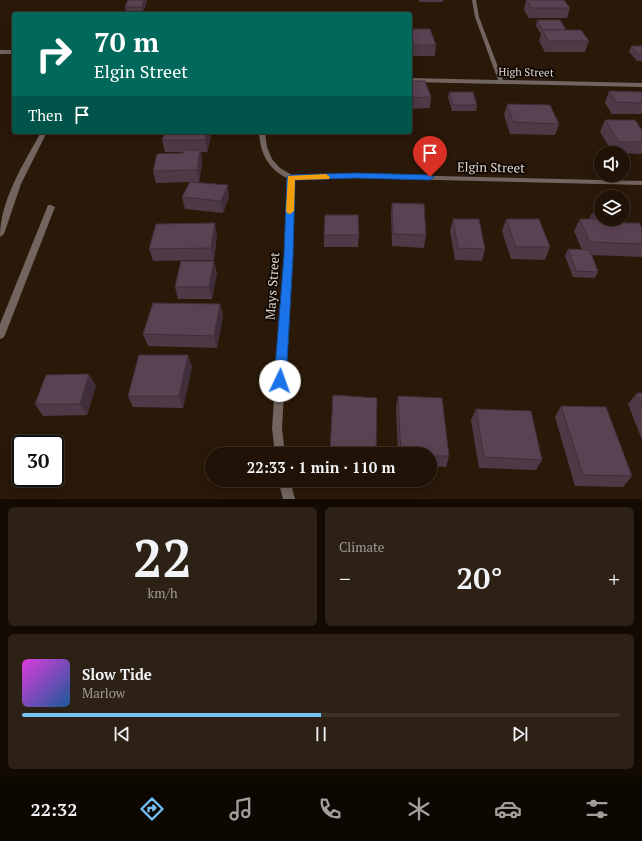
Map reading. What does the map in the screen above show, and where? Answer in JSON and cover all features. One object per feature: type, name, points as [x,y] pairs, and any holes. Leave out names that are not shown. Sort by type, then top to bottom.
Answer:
[{"type":"street","points":[[474,0],[477,17],[501,82]]},
{"type":"street","points":[[0,52],[12,52]]},
{"type":"street","name":"High Street","points":[[412,80],[642,84]]},
{"type":"street","points":[[0,234],[17,184],[43,134]]},
{"type":"street","points":[[262,134],[264,150],[273,167],[291,177]]},
{"type":"street","name":"Elgin Street","points":[[291,177],[355,176],[642,183]]},
{"type":"street","name":"Mays Street","points":[[279,447],[277,428],[288,256],[291,177]]},
{"type":"street","points":[[0,336],[51,207]]},
{"type":"street","points":[[286,487],[289,499]]},
{"type":"building","points":[[128,0],[144,0],[142,7],[125,7]]},
{"type":"building","points":[[526,0],[564,0],[570,8],[532,8]]},
{"type":"building","points":[[537,20],[560,20],[566,30],[543,30]]},
{"type":"building","points":[[412,29],[430,29],[436,45],[414,45],[412,39]]},
{"type":"building","points":[[542,30],[581,30],[589,41],[549,41]]},
{"type":"building","points":[[631,46],[642,46],[642,55],[639,55]]},
{"type":"building","points":[[412,81],[425,81],[431,97],[412,98]]},
{"type":"building","points":[[609,91],[642,92],[642,103],[616,102]]},
{"type":"building","points":[[449,92],[473,92],[477,105],[453,105]]},
{"type":"building","points":[[507,104],[550,105],[559,124],[513,122]]},
{"type":"building","points":[[605,120],[635,120],[642,130],[642,142],[619,142]]},
{"type":"building","points":[[164,134],[206,134],[205,140],[162,140]]},
{"type":"building","points":[[184,150],[200,150],[197,170],[153,171],[157,154],[183,153]]},
{"type":"building","points":[[190,182],[228,185],[221,201],[182,197]]},
{"type":"building","points":[[392,203],[424,204],[426,235],[393,234]]},
{"type":"building","points":[[325,215],[358,215],[359,235],[324,235]]},
{"type":"building","points":[[453,219],[479,219],[485,249],[458,248]]},
{"type":"building","points":[[506,219],[539,219],[550,247],[516,247]]},
{"type":"building","points":[[580,219],[594,219],[594,226],[630,226],[630,223],[639,223],[642,228],[642,244],[590,242]]},
{"type":"building","points":[[215,223],[211,248],[149,249],[156,224]]},
{"type":"building","points":[[568,249],[590,250],[598,272],[576,271]]},
{"type":"building","points":[[181,261],[214,261],[209,287],[175,287]]},
{"type":"building","points":[[153,303],[220,304],[214,336],[143,334]]},
{"type":"building","points":[[139,355],[188,355],[179,396],[128,396]]},
{"type":"building","points":[[89,374],[80,404],[35,404],[46,375]]},
{"type":"building","points":[[637,393],[642,393],[642,406]]},
{"type":"building","points":[[333,395],[377,398],[376,447],[330,447]]},
{"type":"building","points":[[398,396],[442,398],[449,456],[437,456],[437,447],[401,447]]},
{"type":"building","points":[[561,406],[606,407],[632,476],[583,475]]},
{"type":"building","points":[[476,409],[531,411],[542,460],[484,457]]},
{"type":"slow traffic","points":[[290,211],[291,177],[326,177]]},
{"type":"route","points":[[280,381],[288,256],[291,177],[430,177]]}]
